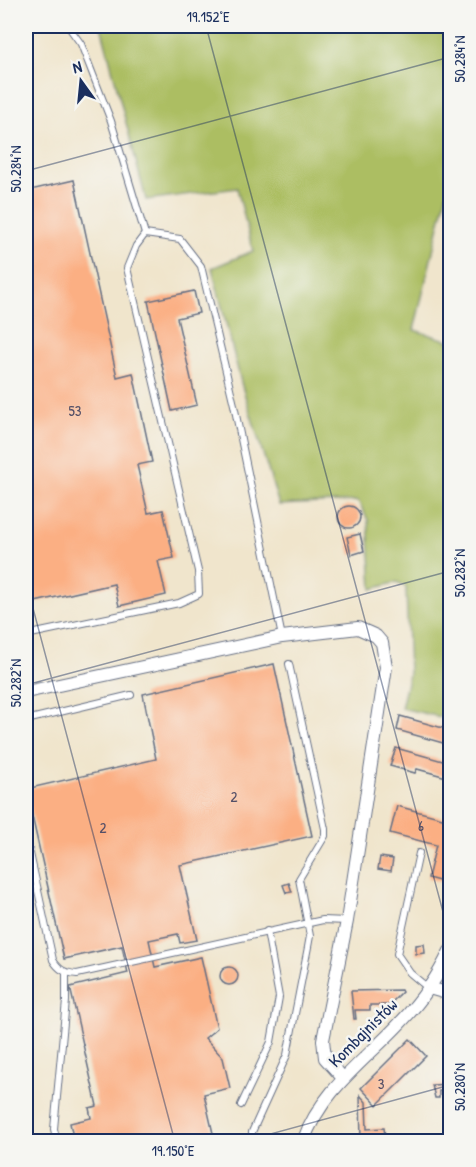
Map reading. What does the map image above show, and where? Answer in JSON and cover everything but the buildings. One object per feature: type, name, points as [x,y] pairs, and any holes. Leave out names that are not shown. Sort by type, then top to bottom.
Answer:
[{"type":"street","points":[[26,692],[282,638],[358,628],[376,636],[382,643],[386,654],[386,667],[346,921],[323,1048],[325,1058],[343,1078]]},
{"type":"street","name":"Kombajnistów","points":[[303,1142],[327,1096],[400,1024],[429,988],[450,951]]},
{"type":"street","points":[[429,988],[450,994]]},
{"type":"lane","points":[[68,26],[81,44],[111,122],[145,234]]},
{"type":"lane","points":[[26,635],[178,603],[199,594],[198,571],[127,268],[136,246],[145,234]]},
{"type":"lane","points":[[145,234],[180,239],[201,266],[234,405],[282,638]]},
{"type":"lane","points":[[252,1142],[252,1132],[287,1055],[310,936],[298,879],[325,836],[289,664]]},
{"type":"lane","points":[[26,720],[131,695]]},
{"type":"lane","points":[[26,834],[53,960],[58,968],[66,973],[77,974],[323,920],[346,921]]},
{"type":"lane","points":[[419,853],[397,954],[410,973],[429,988]]},
{"type":"lane","points":[[241,1106],[271,1042],[279,997],[267,931]]},
{"type":"lane","points":[[57,1142],[54,1129],[66,1001],[66,973]]},
{"type":"green space","points":[[101,26],[450,26],[450,180],[414,330],[450,341],[449,719],[401,708],[409,674],[406,587],[397,582],[372,589],[368,520],[358,501],[279,505],[242,386],[212,268],[253,251],[237,188],[146,200]]}]
